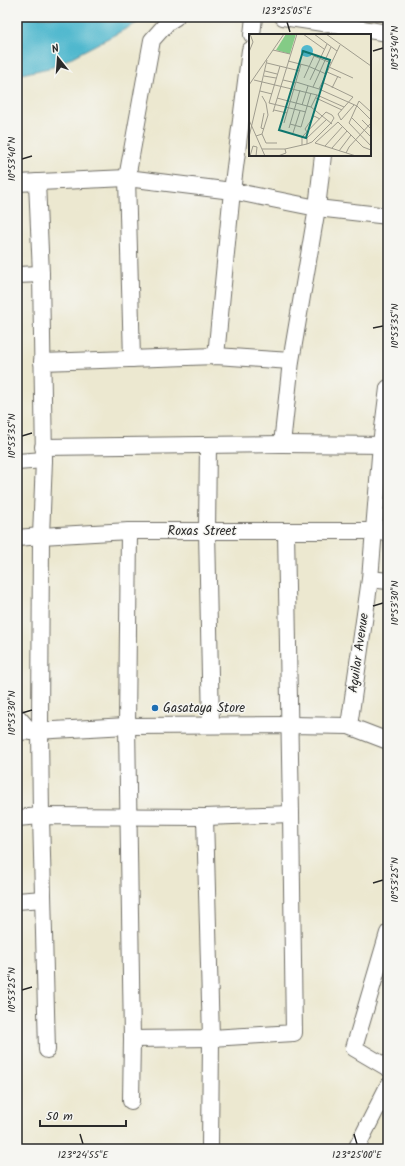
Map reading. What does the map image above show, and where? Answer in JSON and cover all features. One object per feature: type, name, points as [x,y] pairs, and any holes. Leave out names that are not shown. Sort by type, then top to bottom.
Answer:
[{"type":"street","points":[[132,359],[127,178],[152,40],[168,22],[176,17]]},
{"type":"street","points":[[252,34],[254,17]]},
{"type":"street","points":[[283,17],[388,34]]},
{"type":"street","points":[[216,356],[232,191],[249,58]]},
{"type":"street","points":[[282,444],[291,361],[317,208],[323,156]]},
{"type":"street","points":[[17,183],[127,178],[232,191],[317,208],[388,216]]},
{"type":"street","points":[[37,182],[41,274],[43,453],[41,536],[29,731],[41,816],[47,1050]]},
{"type":"street","points":[[17,275],[41,274]]},
{"type":"street","points":[[42,362],[216,356],[291,361]]},
{"type":"street","name":"Aguilar Avenue","points":[[349,726],[370,579],[381,532],[388,388]]},
{"type":"street","points":[[17,462],[43,453],[208,445],[385,445]]},
{"type":"street","points":[[208,445],[207,531],[210,725]]},
{"type":"street","points":[[132,1039],[211,1038],[294,1033],[286,531]]},
{"type":"street","points":[[129,532],[127,726],[132,1039],[131,1101]]},
{"type":"street","name":"Roxas Street","points":[[17,538],[129,532],[381,532]]},
{"type":"street","points":[[370,579],[388,581]]},
{"type":"street","points":[[17,716],[29,731]]},
{"type":"street","points":[[29,731],[127,726],[349,726],[388,742]]},
{"type":"street","points":[[17,818],[41,816],[205,817],[291,814]]},
{"type":"street","points":[[205,817],[211,1038],[210,1148]]},
{"type":"street","points":[[17,901],[43,899]]},
{"type":"street","points":[[388,933],[354,1048],[388,1068]]},
{"type":"street","points":[[356,1149],[388,1086]]},
{"type":"water","points":[[17,17],[138,17],[137,23],[53,67],[17,75]]},
{"type":"place","name":"Gasataya Store","points":[[155,708]]}]
